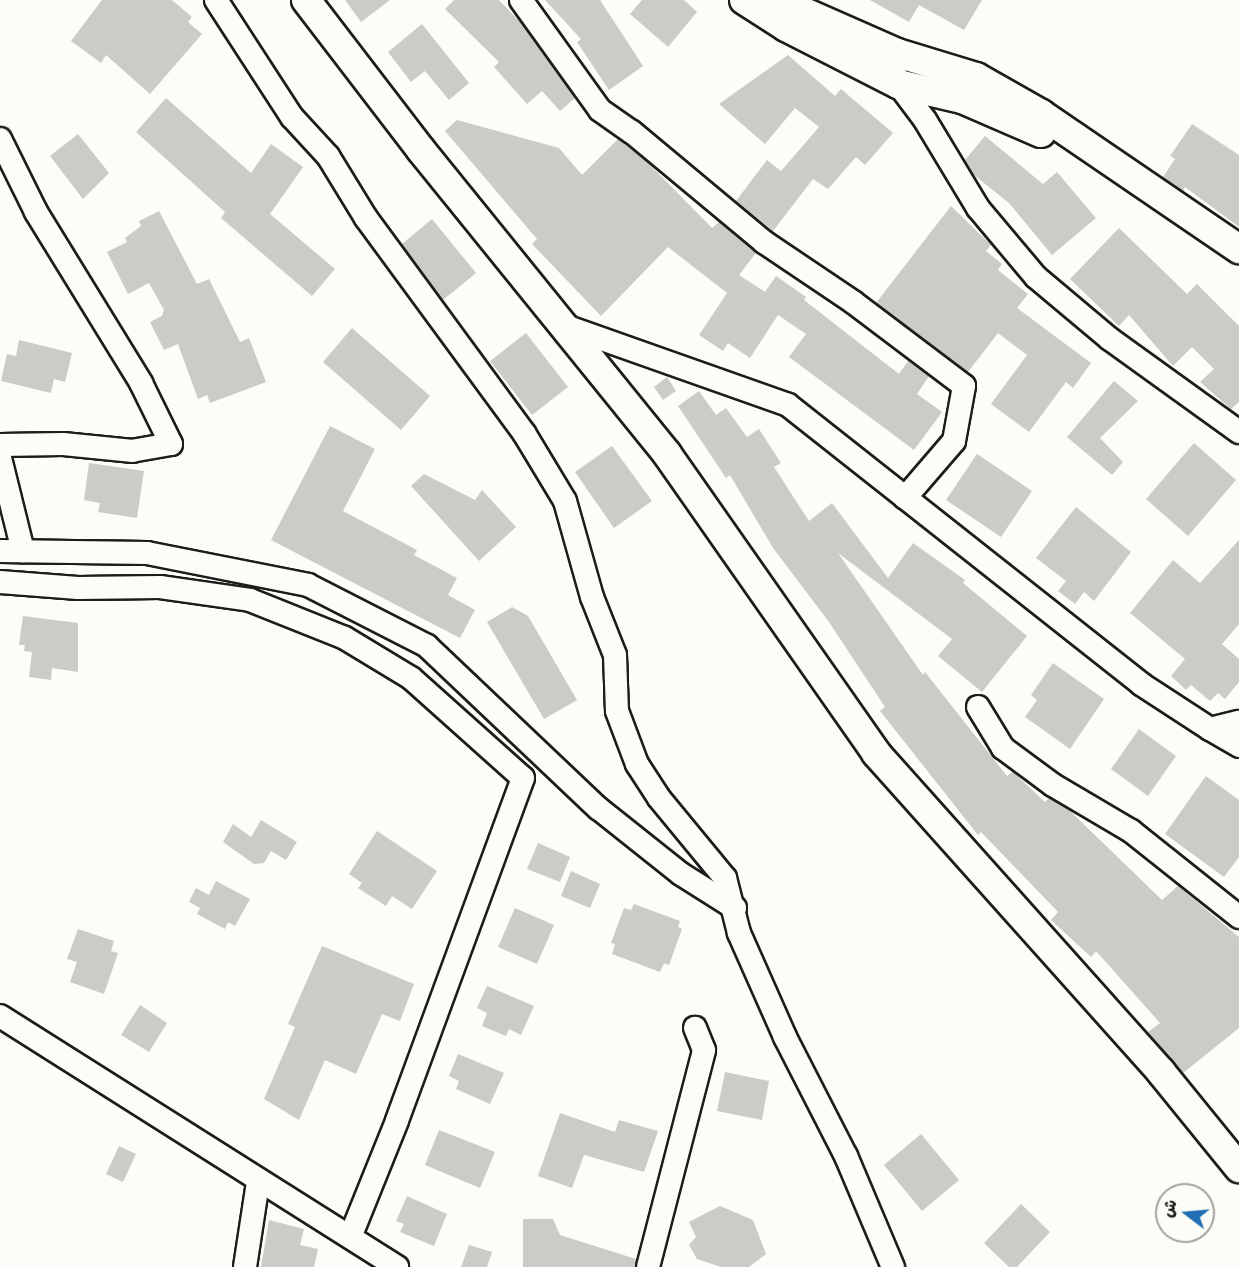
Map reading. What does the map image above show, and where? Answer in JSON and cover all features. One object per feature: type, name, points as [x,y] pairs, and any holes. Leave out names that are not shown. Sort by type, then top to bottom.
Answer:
[{"type":"main road","points":[[306,0],[421,150],[568,327],[667,454],[876,753],[1161,1072],[1239,1167]]},
{"type":"main road","points":[[744,0],[786,27],[898,84],[962,99],[1031,128],[1143,183]]},
{"type":"main road","points":[[777,0],[897,53],[976,78],[1041,114],[1239,249]]},
{"type":"street","points":[[216,0],[292,117],[328,156],[372,227],[524,433],[565,501],[592,597],[615,655],[618,711],[637,764],[659,798],[725,878],[744,944],[785,1037],[846,1156],[893,1267]]},
{"type":"street","points":[[521,0],[600,110],[632,132],[764,242],[853,302],[964,386],[954,441],[905,498]]},
{"type":"street","points":[[897,53],[898,84],[925,120],[978,208],[1036,277],[1110,339],[1239,432]]},
{"type":"street","points":[[925,120],[934,94],[938,65]]},
{"type":"street","points":[[0,139],[36,212],[141,383],[171,444],[133,451],[63,444],[0,445]]},
{"type":"street","points":[[568,327],[788,405],[1141,684],[1239,746]]},
{"type":"street","points":[[0,458],[23,551]]},
{"type":"street","points":[[0,551],[147,553],[308,585],[427,646],[598,808],[681,874],[735,908]]},
{"type":"street","points":[[0,582],[78,588],[160,587],[250,600],[345,638],[411,678],[523,778],[397,1121],[351,1235]]},
{"type":"street","points":[[978,707],[1003,748],[1053,785],[1131,831],[1239,917]]},
{"type":"street","points":[[1210,729],[1239,722]]},
{"type":"street","points":[[0,1016],[258,1182],[351,1235],[397,1267]]},
{"type":"street","points":[[648,1267],[705,1050],[695,1028]]},
{"type":"street","points":[[244,1267],[258,1182]]},
{"type":"building","points":[[102,0],[172,0],[192,17],[188,22],[202,34],[150,94],[106,55],[101,63],[71,41]]},
{"type":"building","points":[[345,0],[390,0],[361,22]]},
{"type":"building","points":[[454,0],[499,0],[520,22],[575,98],[560,111],[542,91],[527,104],[494,67],[499,62],[445,9]]},
{"type":"building","points":[[545,0],[600,0],[643,66],[609,90],[577,42],[581,39]]},
{"type":"building","points":[[642,0],[684,0],[697,12],[668,47],[630,14]]},
{"type":"building","points":[[870,0],[982,0],[964,30],[919,5],[909,22]]},
{"type":"building","points":[[422,24],[469,83],[449,100],[425,71],[411,82],[388,52]]},
{"type":"building","points":[[788,55],[835,96],[841,89],[893,133],[865,165],[856,157],[828,189],[813,179],[773,231],[736,201],[767,160],[781,171],[819,127],[795,108],[765,144],[719,104]]},
{"type":"building","points":[[166,98],[251,173],[271,144],[303,167],[270,214],[335,269],[312,296],[221,218],[225,212],[136,132]]},
{"type":"building","points":[[457,120],[559,148],[582,175],[618,139],[647,162],[712,228],[719,222],[756,253],[739,275],[765,292],[776,276],[806,297],[804,300],[899,374],[908,361],[929,376],[917,394],[942,412],[914,450],[789,357],[806,334],[778,315],[750,358],[728,343],[723,351],[699,335],[727,293],[668,247],[601,316],[532,244],[537,239],[445,131]]},
{"type":"building","points":[[1192,124],[1239,155],[1239,227],[1185,187],[1183,191],[1163,177],[1175,159],[1170,156]]},
{"type":"building","points":[[78,134],[109,173],[83,199],[50,156]]},
{"type":"building","points":[[985,136],[1043,184],[1057,172],[1096,218],[1052,255],[1009,203],[974,175],[965,160]]},
{"type":"building","points":[[951,206],[991,245],[986,251],[1002,264],[998,270],[1028,294],[1017,308],[1091,363],[1073,388],[1066,382],[1029,432],[991,404],[1027,355],[998,333],[968,372],[876,303]]},
{"type":"building","points":[[159,211],[197,284],[209,279],[240,342],[249,338],[266,382],[210,403],[207,395],[198,399],[178,344],[164,350],[150,322],[162,316],[164,310],[149,283],[128,294],[107,252],[127,242],[125,238],[141,226],[139,221]]},
{"type":"building","points":[[432,219],[476,273],[443,300],[402,244]]},
{"type":"building","points":[[1119,228],[1187,294],[1197,284],[1239,326],[1239,402],[1231,409],[1200,382],[1214,369],[1192,347],[1173,366],[1129,315],[1119,326],[1070,279]]},
{"type":"building","points":[[352,328],[430,396],[401,430],[323,362]]},
{"type":"building","points":[[526,333],[568,387],[532,415],[490,361]]},
{"type":"building","points":[[19,340],[72,353],[65,382],[54,379],[51,393],[1,381],[7,354],[16,356]]},
{"type":"building","points":[[667,377],[676,391],[663,400],[654,387]]},
{"type":"building","points":[[1114,381],[1138,401],[1100,438],[1123,462],[1112,475],[1067,437]]},
{"type":"building","points":[[699,391],[716,415],[726,408],[747,437],[759,429],[781,463],[774,467],[809,521],[832,503],[888,578],[913,543],[965,580],[963,583],[1027,636],[982,692],[938,656],[952,639],[838,553],[923,675],[925,672],[1007,776],[1013,772],[1045,802],[1049,798],[1069,810],[1162,900],[1178,886],[1239,937],[1239,1028],[1183,1073],[1148,1032],[1160,1023],[1096,951],[1091,957],[1051,920],[1058,912],[981,832],[978,835],[880,711],[885,707],[829,622],[773,548],[730,475],[726,478],[678,406]]},
{"type":"building","points":[[330,426],[375,449],[343,511],[417,550],[414,555],[457,578],[448,595],[475,610],[460,638],[271,540]]},
{"type":"building","points":[[1194,443],[1236,480],[1188,536],[1146,499]]},
{"type":"building","points":[[612,446],[652,501],[614,528],[575,472]]},
{"type":"building","points":[[977,454],[1032,491],[1001,537],[946,500]]},
{"type":"building","points":[[89,463],[144,471],[137,518],[98,512],[100,503],[84,500]]},
{"type":"building","points":[[424,474],[475,500],[482,490],[516,527],[479,561],[411,486]]},
{"type":"building","points":[[1076,507],[1131,552],[1094,601],[1084,592],[1075,604],[1058,591],[1066,581],[1036,558]]},
{"type":"building","points":[[1239,540],[1239,624],[1222,644],[1239,659],[1239,682],[1225,699],[1218,693],[1210,701],[1191,685],[1186,690],[1171,676],[1185,659],[1130,613],[1173,560],[1200,583]]},
{"type":"building","points":[[512,607],[528,616],[577,700],[544,719],[487,622]]},
{"type":"building","points":[[23,616],[78,623],[78,672],[52,668],[51,680],[29,677],[32,652],[24,651],[25,645],[19,645]]},
{"type":"building","points":[[1053,663],[1104,699],[1070,749],[1025,717],[1037,700],[1031,695]]},
{"type":"building","points":[[1139,729],[1176,756],[1148,796],[1111,769]]},
{"type":"building","points":[[1206,776],[1239,800],[1239,857],[1224,877],[1165,834]]},
{"type":"building","points":[[261,820],[297,842],[286,860],[271,851],[264,863],[254,864],[223,842],[233,824],[251,837]]},
{"type":"building","points":[[377,831],[437,871],[412,909],[392,896],[386,906],[358,888],[362,883],[349,874]]},
{"type":"building","points":[[538,843],[570,857],[560,882],[527,869]]},
{"type":"building","points":[[571,871],[600,884],[590,908],[561,896]]},
{"type":"building","points":[[216,881],[250,899],[235,926],[228,922],[225,929],[197,914],[200,908],[189,902],[196,888],[209,895]]},
{"type":"building","points":[[634,904],[680,921],[678,927],[682,929],[669,965],[664,963],[660,972],[612,954],[615,944],[611,943],[624,908],[631,910]]},
{"type":"building","points":[[515,908],[554,925],[537,964],[498,947]]},
{"type":"building","points":[[78,929],[114,941],[111,951],[118,953],[104,994],[70,982],[77,962],[67,959]]},
{"type":"building","points":[[322,946],[414,984],[400,1021],[382,1014],[356,1074],[325,1060],[299,1120],[264,1099],[295,1027],[288,1024]]},
{"type":"building","points":[[487,986],[534,1006],[521,1035],[509,1029],[506,1036],[482,1026],[487,1013],[477,1008]]},
{"type":"building","points":[[140,1005],[167,1023],[149,1052],[121,1035]]},
{"type":"building","points":[[458,1054],[504,1073],[490,1104],[456,1089],[459,1081],[449,1076]]},
{"type":"building","points":[[725,1072],[769,1081],[762,1120],[717,1111]]},
{"type":"building","points":[[560,1113],[615,1132],[619,1120],[658,1131],[644,1172],[584,1155],[572,1188],[538,1176]]},
{"type":"building","points":[[439,1130],[495,1152],[480,1188],[425,1165]]},
{"type":"building","points":[[921,1134],[959,1180],[922,1211],[884,1165]]},
{"type":"building","points":[[119,1146],[136,1154],[123,1182],[106,1174]]},
{"type":"building","points":[[407,1196],[447,1214],[434,1246],[400,1232],[404,1224],[396,1221]]},
{"type":"building","points":[[1021,1204],[1050,1232],[1017,1267],[1009,1267],[984,1243]]},
{"type":"building","points":[[720,1206],[753,1220],[766,1254],[749,1267],[721,1267],[697,1259],[689,1245],[696,1237],[689,1222]]},
{"type":"building","points":[[523,1219],[553,1219],[560,1235],[636,1259],[635,1267],[523,1267]]},
{"type":"building","points":[[269,1220],[304,1229],[300,1245],[318,1249],[314,1267],[261,1267]]},
{"type":"building","points":[[469,1245],[492,1252],[487,1267],[461,1267]]}]
